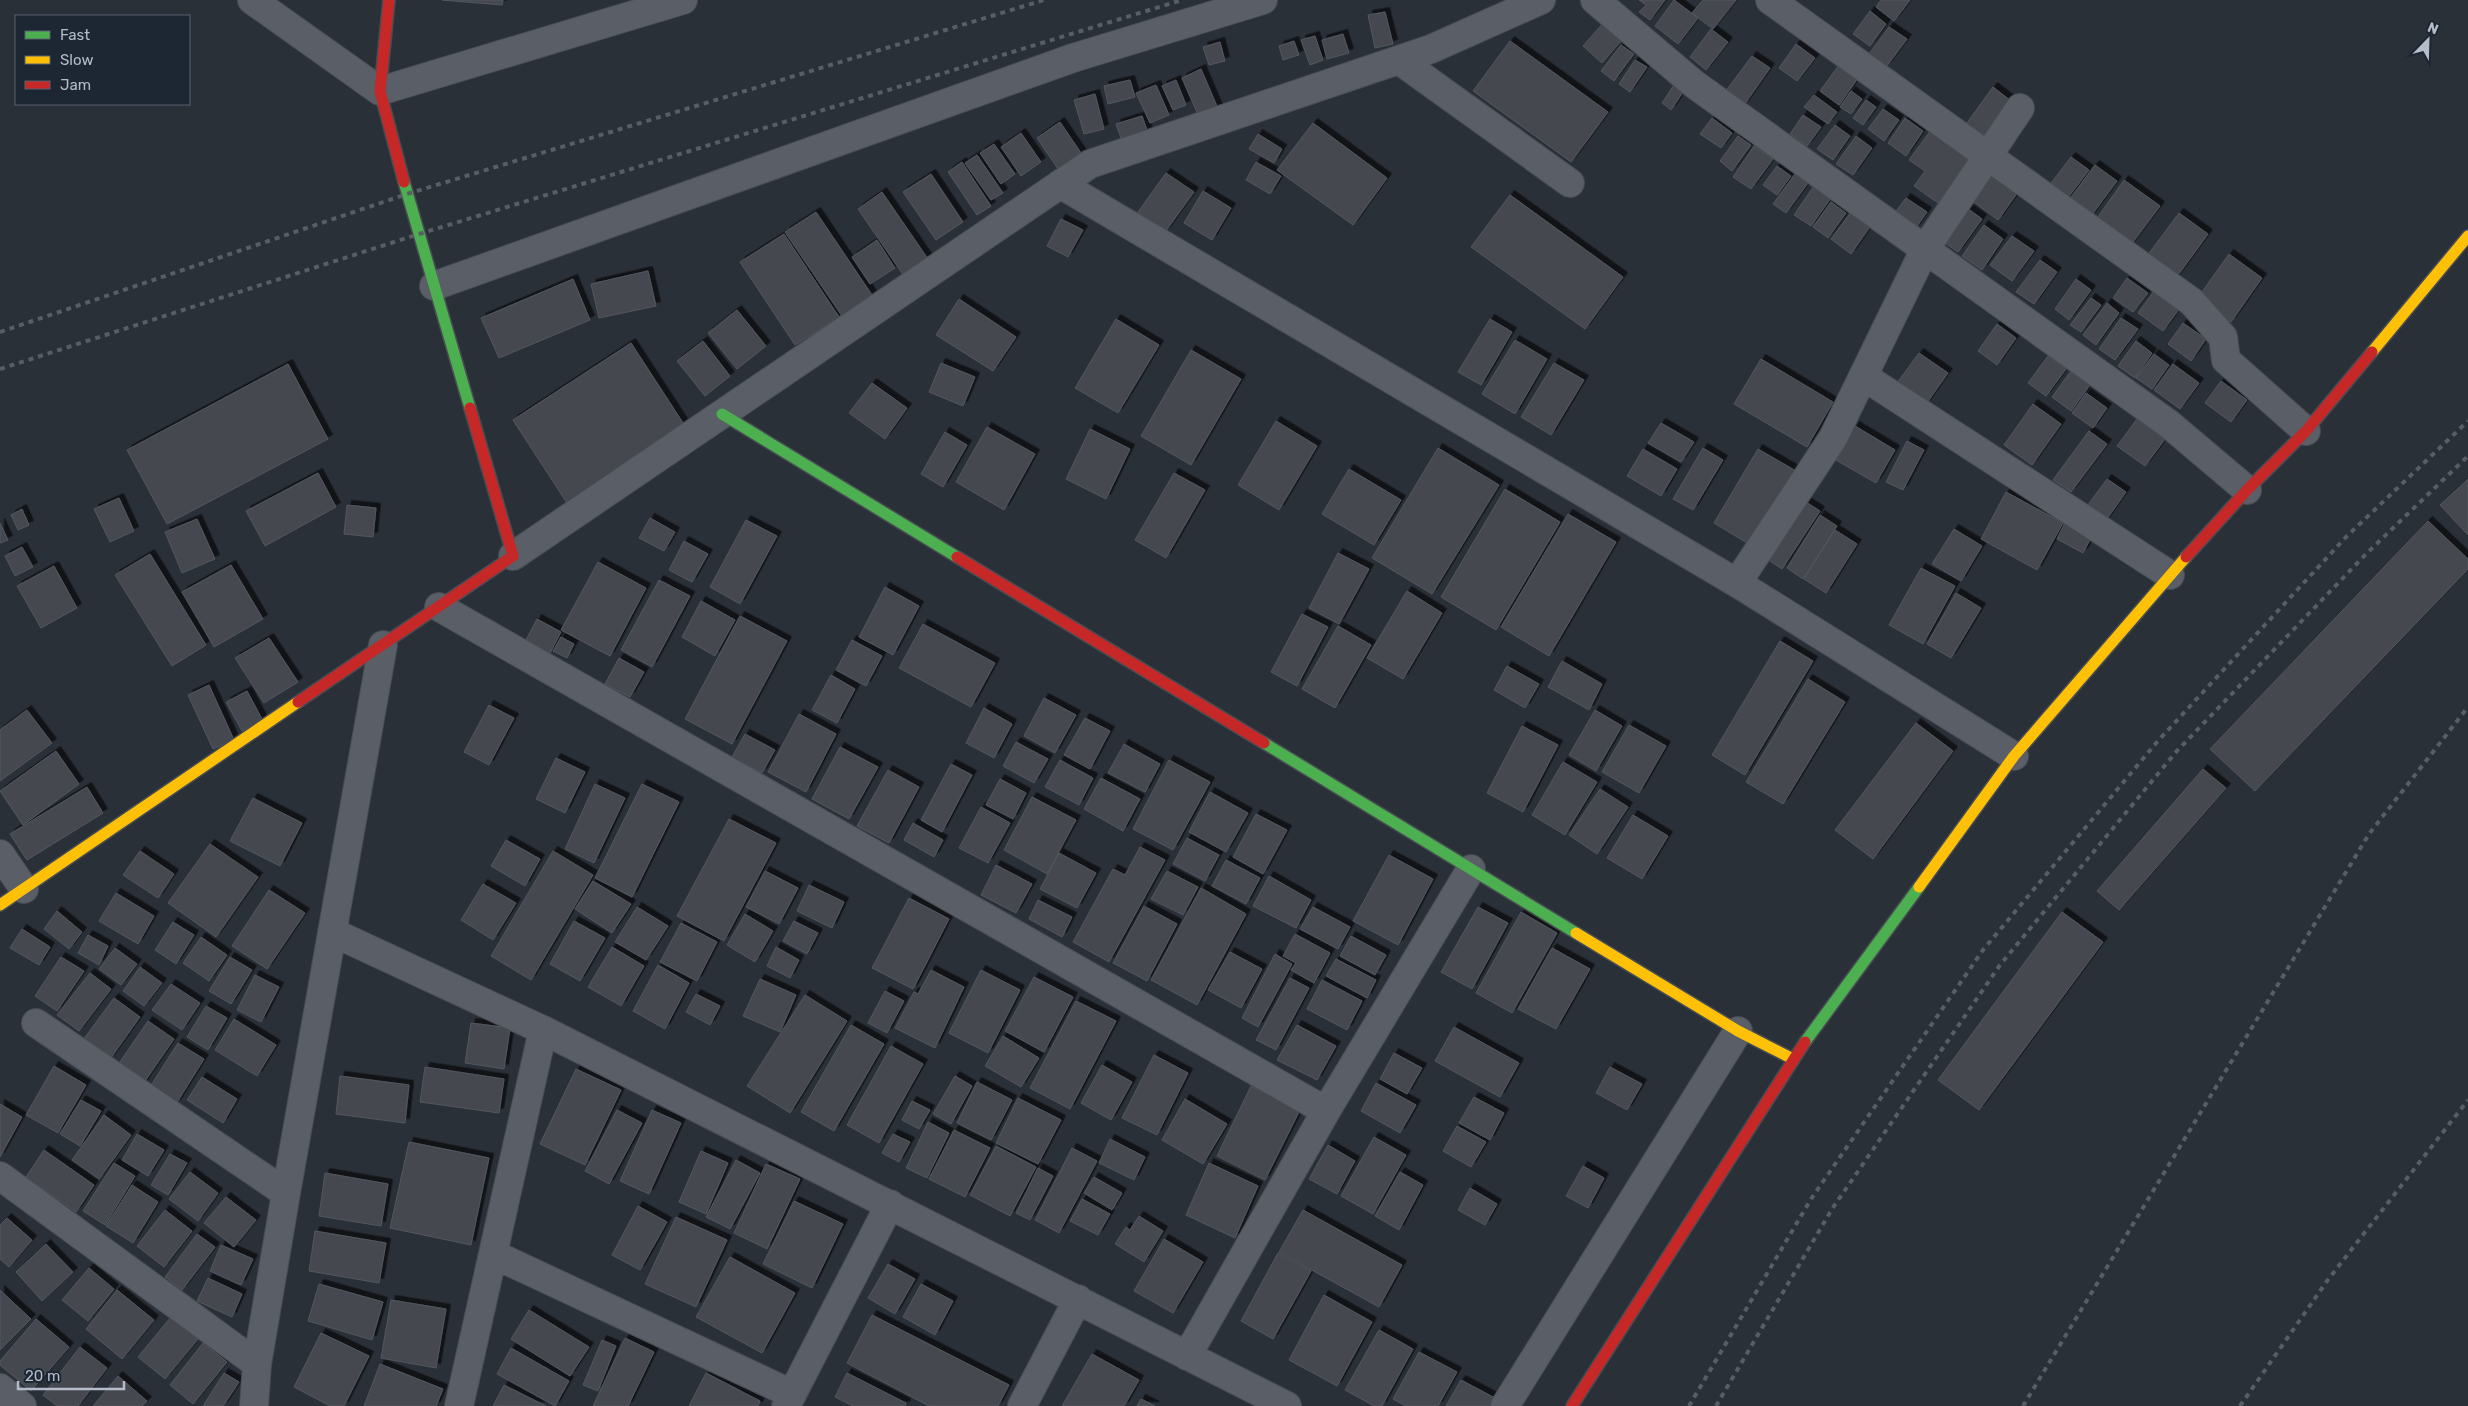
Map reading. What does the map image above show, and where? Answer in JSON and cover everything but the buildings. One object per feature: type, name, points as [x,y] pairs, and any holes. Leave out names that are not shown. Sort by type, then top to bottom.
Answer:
[{"type":"street","points":[[252,0],[380,91]]},
{"type":"street","points":[[389,0],[380,91],[434,286],[513,556]]},
{"type":"street","points":[[380,91],[683,0]]},
{"type":"street","points":[[434,286],[1073,58],[1263,0]]},
{"type":"street","points":[[0,905],[1090,164],[1431,49],[1541,0]]},
{"type":"street","points":[[1595,0],[1694,84],[2169,424],[2247,490]]},
{"type":"street","points":[[1770,0],[2192,302],[2223,336],[2226,360],[2306,431]]},
{"type":"street","points":[[1399,60],[1570,183]]},
{"type":"street","points":[[1737,583],[1832,438],[1925,249],[2020,108]]},
{"type":"street","points":[[1060,184],[1737,583],[2014,756]]},
{"type":"street","points":[[1572,1406],[1793,1059],[2014,756],[2170,575],[2247,490],[2306,431],[2468,236]]},
{"type":"street","points":[[1862,376],[2170,575]]},
{"type":"street","points":[[722,414],[1738,1031],[1793,1059]]},
{"type":"street","points":[[439,606],[1326,1111]]},
{"type":"street","points":[[259,1404],[257,1364],[383,645]]},
{"type":"street","points":[[0,854],[24,889]]},
{"type":"street","points":[[1187,1356],[1326,1111],[1471,869]]},
{"type":"street","points":[[332,932],[543,1030],[1287,1406]]},
{"type":"street","points":[[36,1023],[286,1193]]},
{"type":"street","points":[[459,1406],[543,1030]]},
{"type":"street","points":[[1505,1406],[1738,1031]]},
{"type":"street","points":[[0,1176],[257,1364]]},
{"type":"street","points":[[493,1254],[789,1400],[890,1204]]},
{"type":"street","points":[[1022,1406],[1078,1299]]},
{"type":"street","points":[[0,1388],[22,1406]]},
{"type":"railway","points":[[0,332],[407,194],[1044,0]]},
{"type":"railway","points":[[0,369],[419,234],[1182,0]]},
{"type":"railway","points":[[1689,1406],[1811,1199],[1983,950],[2157,742],[2346,537],[2468,421]]},
{"type":"railway","points":[[1716,1406],[1832,1209],[2000,965],[2176,752],[2366,554],[2468,456]]},
{"type":"railway","points":[[2023,1406],[2369,834],[2468,707]]},
{"type":"railway","points":[[2240,1406],[2327,1281],[2468,1100]]},
{"type":"traffic: fast","points":[[404,182],[470,408]]},
{"type":"traffic: fast","points":[[722,414],[957,557]]},
{"type":"traffic: fast","points":[[1264,743],[1576,933]]},
{"type":"traffic: fast","points":[[1805,1042],[1919,887]]},
{"type":"traffic: slow","points":[[2372,352],[2468,236]]},
{"type":"traffic: slow","points":[[1919,887],[2014,756],[2186,557]]},
{"type":"traffic: slow","points":[[0,905],[298,702]]},
{"type":"traffic: slow","points":[[1576,933],[1738,1031],[1793,1059]]},
{"type":"traffic: jam","points":[[389,0],[380,91],[404,182]]},
{"type":"traffic: jam","points":[[2186,557],[2247,490],[2306,431],[2372,352]]},
{"type":"traffic: jam","points":[[298,702],[513,556],[470,408]]},
{"type":"traffic: jam","points":[[957,557],[1264,743]]},
{"type":"traffic: jam","points":[[1572,1406],[1805,1042]]}]
